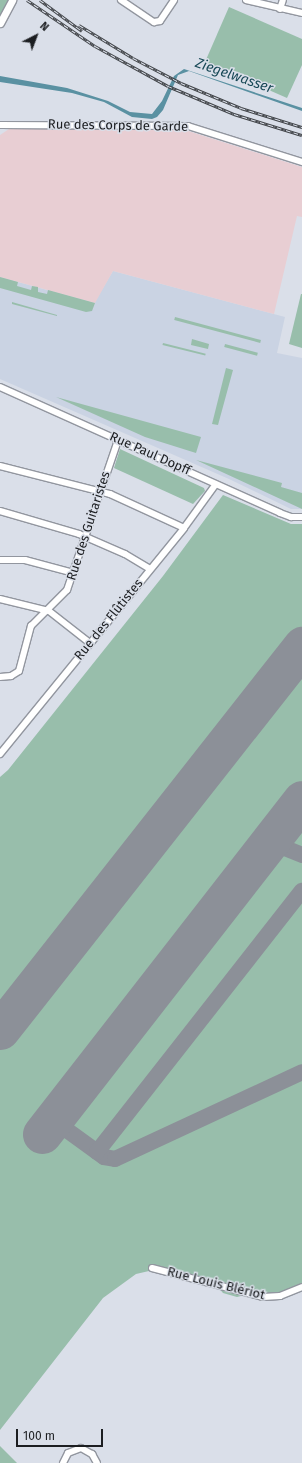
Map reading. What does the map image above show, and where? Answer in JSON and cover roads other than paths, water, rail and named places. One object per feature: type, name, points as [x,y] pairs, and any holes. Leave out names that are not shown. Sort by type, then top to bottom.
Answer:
[{"type":"street","points":[[0,23],[12,0]]},
{"type":"street","points":[[121,0],[154,22],[160,21],[174,0]]},
{"type":"street","points":[[246,0],[302,13]]},
{"type":"street","points":[[280,9],[283,0]]},
{"type":"street","name":"Rue des Corps de Garde","points":[[0,125],[188,126],[302,162]]},
{"type":"street","name":"Rue Paul Dopff","points":[[0,386],[280,513],[292,517],[302,516]]},
{"type":"street","name":"Rue des Guitaristes","points":[[0,677],[11,676],[19,671],[24,662],[30,629],[46,609],[65,594],[87,537],[118,440]]},
{"type":"street","points":[[0,466],[101,492],[127,501],[184,528]]},
{"type":"street","name":"Rue des Flûtistes","points":[[0,754],[184,528],[216,484]]},
{"type":"street","points":[[0,511],[87,537],[125,554],[150,569]]},
{"type":"street","points":[[0,560],[25,560],[74,573]]},
{"type":"street","points":[[0,599],[46,609],[57,615],[90,643]]},
{"type":"street","name":"Rue Louis Blériot","points":[[152,1268],[263,1297],[280,1296],[302,1287]]},
{"type":"street","points":[[64,1463],[68,1453],[81,1448],[92,1454],[96,1463]]},
{"type":"water","points":[[184,69],[302,108],[302,111],[189,71],[178,75],[163,110],[157,117],[152,119],[132,117],[104,102],[72,93],[0,82],[0,76],[67,88],[108,101],[130,112],[152,114],[162,101],[174,76]]},
{"type":"railway","points":[[27,0],[95,46],[168,86],[234,114],[302,135]]},
{"type":"railway","points":[[40,0],[82,31]]},
{"type":"railway","points":[[79,25],[133,58],[181,83],[241,108],[302,127]]},
{"type":"water label","name":"Ziegelwasser","points":[[234,76]]}]
